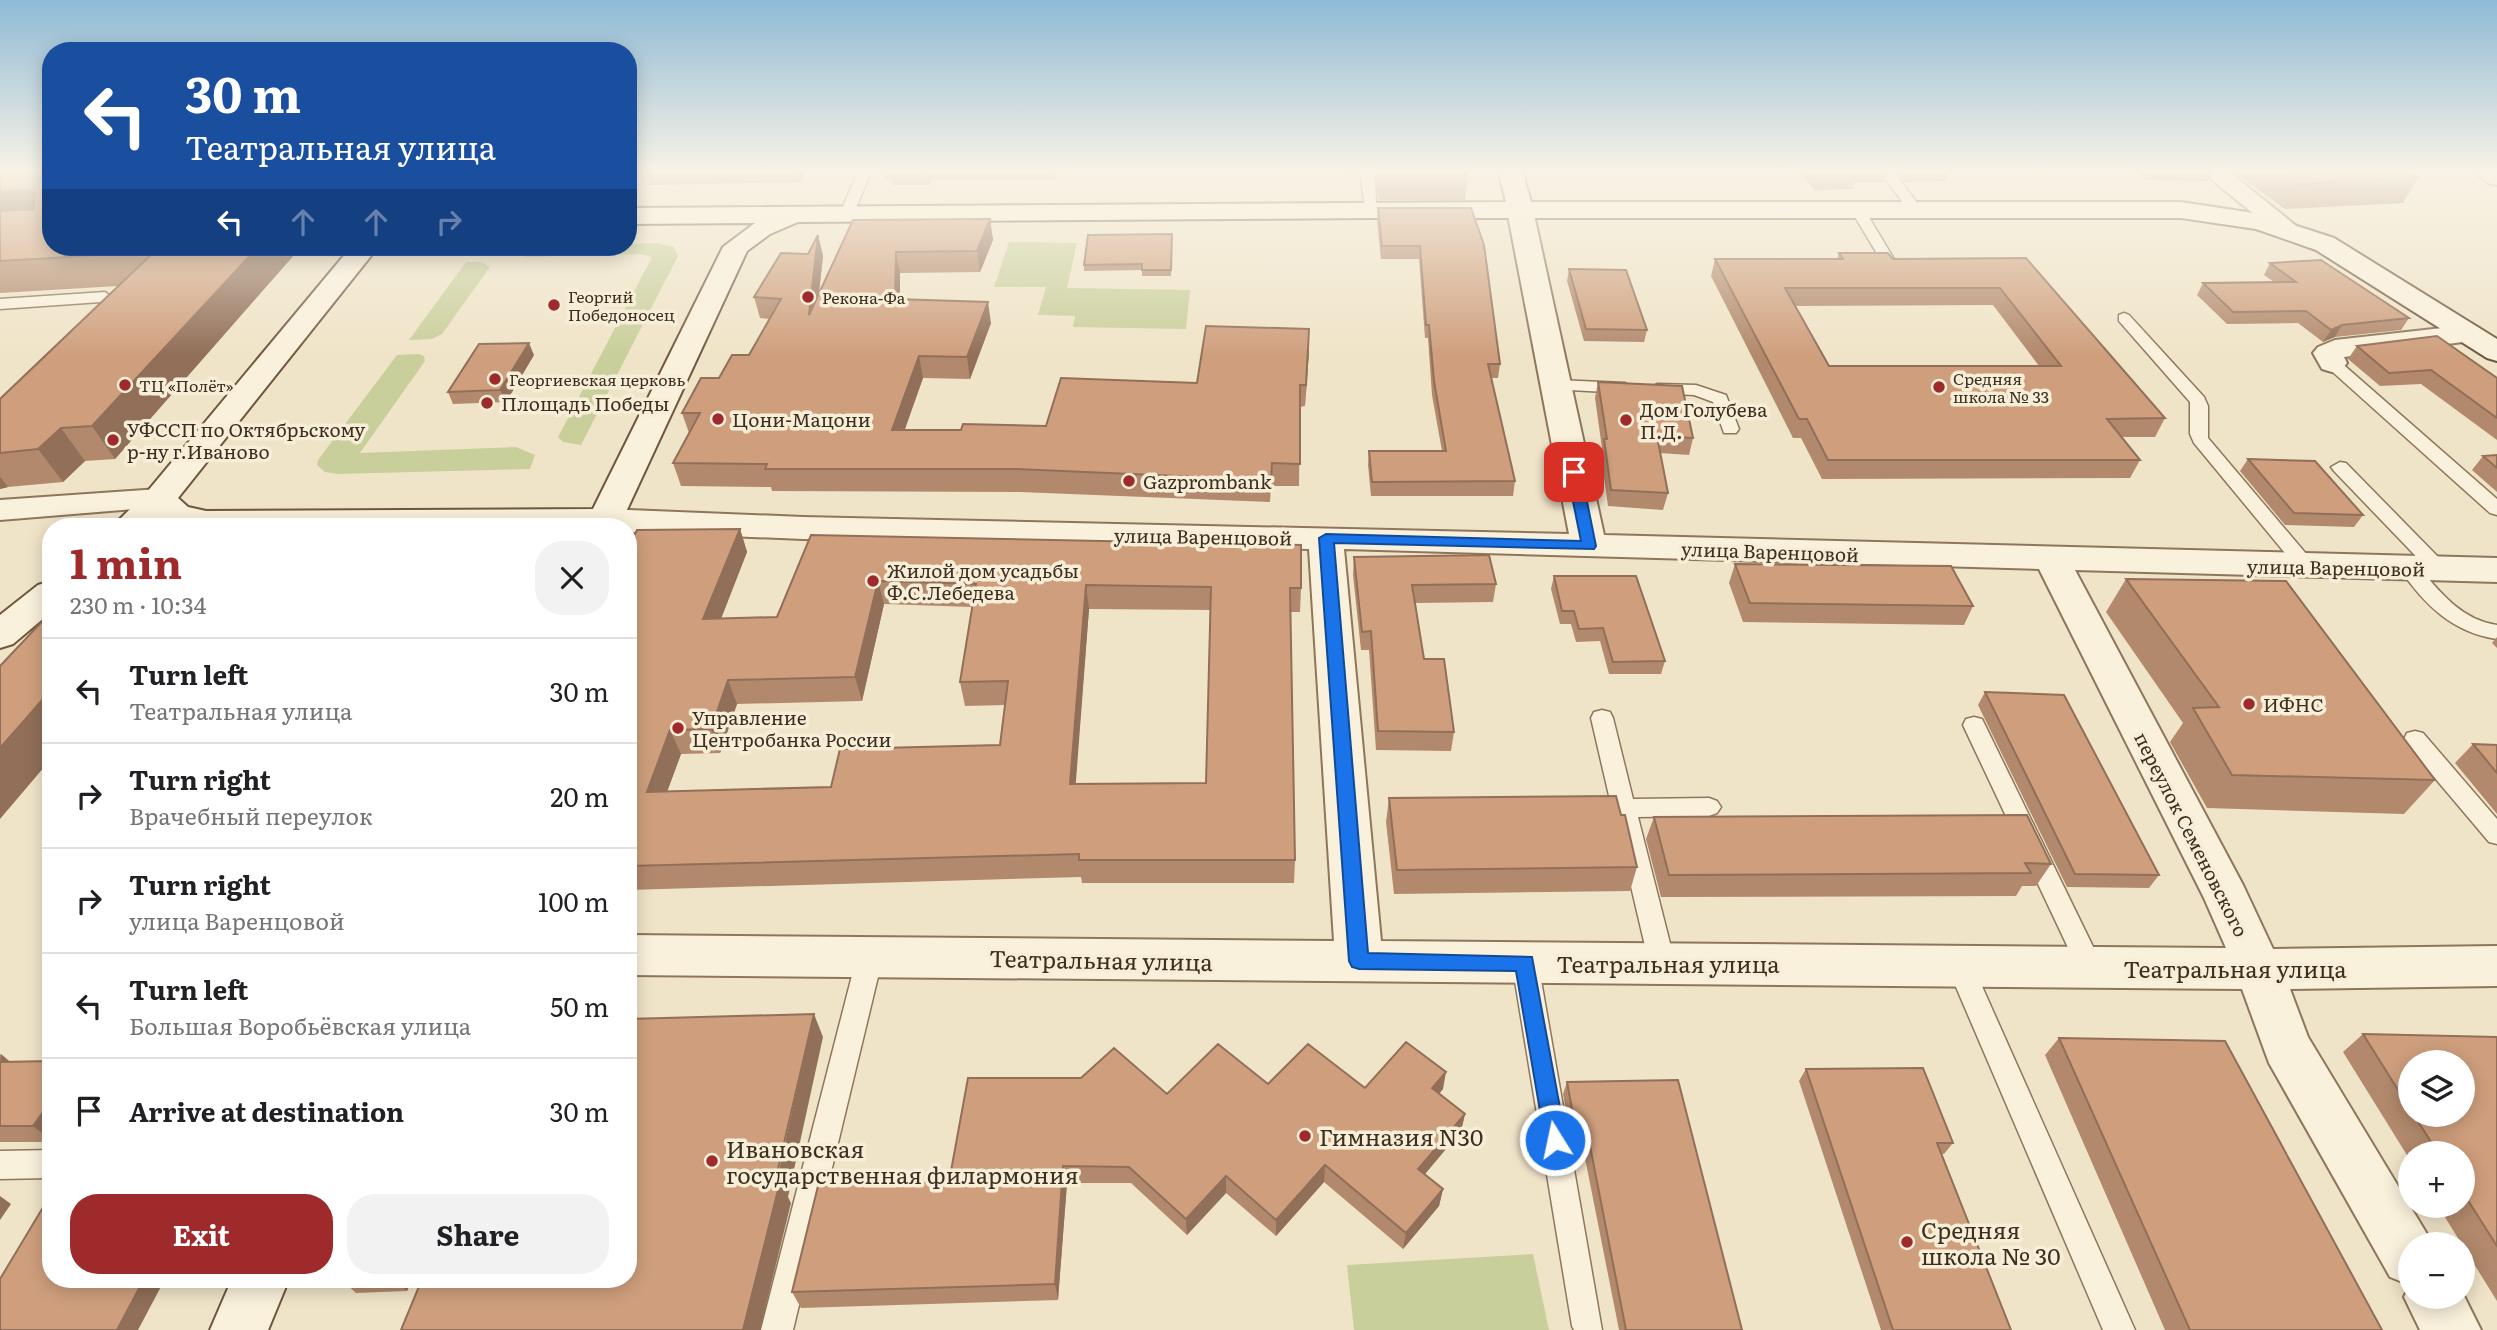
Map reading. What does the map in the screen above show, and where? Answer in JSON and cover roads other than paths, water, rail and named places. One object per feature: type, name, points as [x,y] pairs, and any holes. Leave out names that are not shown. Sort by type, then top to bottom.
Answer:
[{"type":"street","points":[[729,232],[736,247]]},
{"type":"street","points":[[605,518],[736,247],[757,232]]},
{"type":"street","points":[[1525,232],[1589,546]]},
{"type":"street","points":[[2294,232],[2342,253],[2497,352]]},
{"type":"street","points":[[139,518],[159,499],[359,256]]},
{"type":"street","points":[[2332,363],[2328,354],[2335,349],[2469,334],[2497,345]]},
{"type":"street","points":[[0,510],[159,499]]},
{"type":"street","name":"улица Варенцовой","points":[[159,499],[176,515],[189,518]]},
{"type":"street","name":"улица Варенцовой","points":[[637,524],[1326,538],[2497,570]]},
{"type":"street","points":[[1326,538],[1359,961]]},
{"type":"street","name":"переулок Семеновского","points":[[2052,559],[2227,898],[2259,969],[2287,1047],[2398,1237]]},
{"type":"street","points":[[0,635],[42,600]]},
{"type":"street","name":"Театральная улица","points":[[637,955],[2259,969],[2497,966]]},
{"type":"street","points":[[239,1330],[257,1288]]},
{"type":"street","points":[[2440,1309],[2452,1330]]},
{"type":"lane","points":[[1871,232],[1887,258]]},
{"type":"lane","points":[[0,304],[105,297],[114,305],[83,332]]},
{"type":"lane","points":[[2124,318],[2198,401],[2202,411],[2197,430],[2200,439],[2306,566]]},
{"type":"lane","points":[[2332,363],[2399,426],[2497,509]]},
{"type":"lane","points":[[1557,385],[1710,393],[1720,399],[1730,429]]},
{"type":"lane","points":[[2340,467],[2424,569],[2460,622],[2484,632],[2497,632]]},
{"type":"lane","points":[[1602,718],[1662,963]]},
{"type":"lane","points":[[1974,725],[2090,967]]},
{"type":"lane","points":[[2415,739],[2497,835]]},
{"type":"lane","points":[[1571,809],[1709,807]]},
{"type":"lane","points":[[777,1330],[870,956]]},
{"type":"lane","points":[[1525,963],[1587,1326]]},
{"type":"lane","points":[[1960,966],[2119,1330]]},
{"type":"lane","points":[[0,1166],[42,1164]]},
{"type":"place","name":"Рекона-Фа","points":[[808,297]]},
{"type":"place","name":"Георгий Победоносец","points":[[554,305]]},
{"type":"place","name":"Георгиевская церковь","points":[[495,379]]},
{"type":"place","name":"ТЦ «Полёт»","points":[[125,385]]},
{"type":"place","name":"Средняя школа № 33","points":[[1939,387]]},
{"type":"place","name":"Площадь Победы","points":[[487,403]]},
{"type":"place","name":"Цони-Мацони","points":[[718,419]]},
{"type":"place","name":"Дом Голубева П.Д.","points":[[1626,420]]},
{"type":"place","name":"УФССП по Октябрьскому р-ну г.Иваново","points":[[113,440]]},
{"type":"place","name":"Gazprombank","points":[[1129,481]]},
{"type":"place","name":"Жилой дом усадьбы Ф.С.Лебедева","points":[[873,581]]},
{"type":"place","name":"ИФНС","points":[[2249,704]]},
{"type":"place","name":"Управление Центробанка России","points":[[678,728]]},
{"type":"place","name":"Гимназия N30","points":[[1305,1136]]},
{"type":"place","name":"Ивановская государственная филармония","points":[[712,1161]]},
{"type":"place","name":"Средняя школа № 30","points":[[1907,1242]]}]
